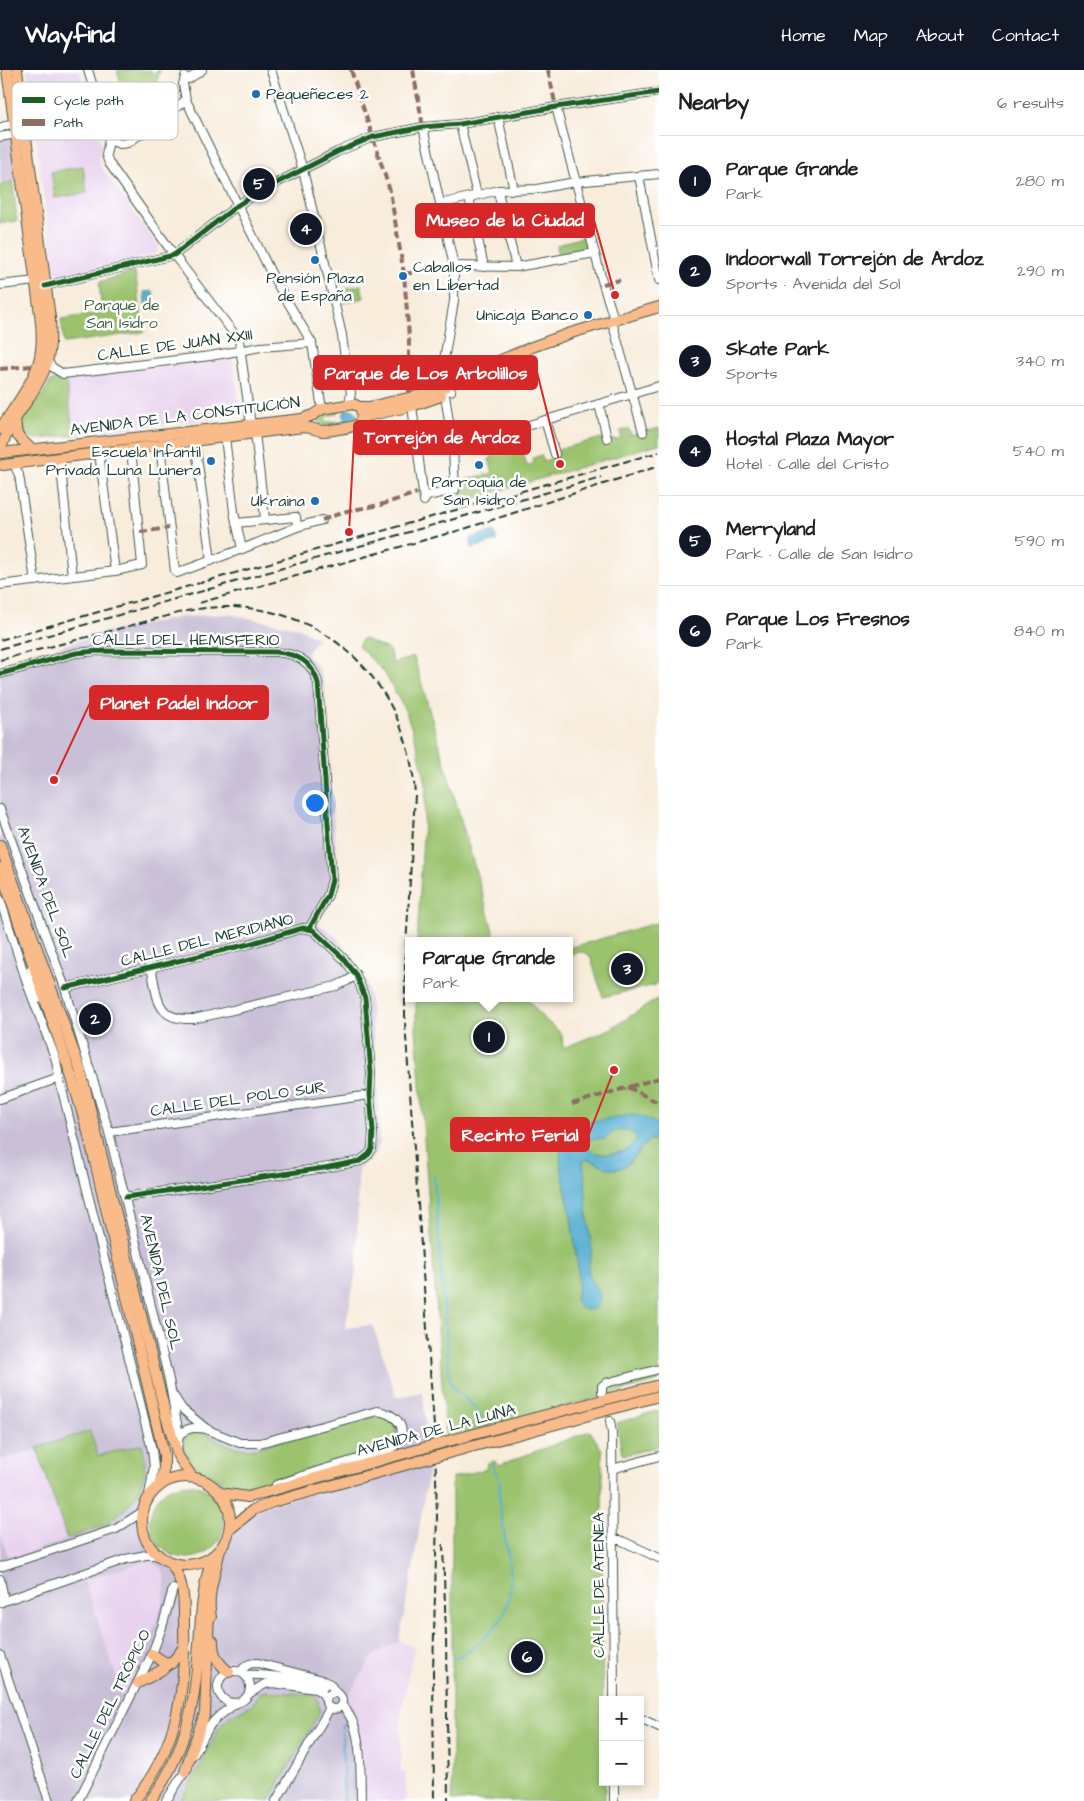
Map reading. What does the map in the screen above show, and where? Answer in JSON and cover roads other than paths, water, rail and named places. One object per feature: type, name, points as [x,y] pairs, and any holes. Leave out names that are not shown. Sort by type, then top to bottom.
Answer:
[{"type":"main road","points":[[7,70],[12,92]]},
{"type":"main road","points":[[0,428],[33,376],[40,358],[42,329],[40,284],[22,140]]},
{"type":"main road","points":[[2,468],[0,452],[4,438],[38,383],[47,361],[50,329],[40,284]]},
{"type":"main road","points":[[360,407],[362,418],[412,406],[534,352],[659,307]]},
{"type":"main road","points":[[614,322],[659,313]]},
{"type":"main road","points":[[316,428],[312,422],[313,415],[322,409],[349,404],[369,407],[445,391]]},
{"type":"main road","name":"AVENIDA DE LA CONSTITUCIÓN","points":[[2,468],[14,464],[225,437],[313,415]]},
{"type":"main road","name":"AVENIDA DE LA CONSTITUCIÓN","points":[[0,452],[253,429],[306,427],[326,431],[357,426],[362,418]]},
{"type":"main road","points":[[15,419],[17,435],[31,449]]},
{"type":"main road","name":"AVENIDA DEL SOL","points":[[0,845],[23,922],[27,945],[71,1075],[88,1132],[164,1455],[164,1468],[160,1484]]},
{"type":"main road","name":"AVENIDA DEL SOL","points":[[0,868],[81,1072],[166,1416],[177,1451],[192,1477]]},
{"type":"main road","name":"AVENIDA DE LA LUNA","points":[[220,1493],[248,1497],[659,1385]]},
{"type":"main road","name":"AVENIDA DE LA LUNA","points":[[230,1529],[253,1510],[273,1502],[659,1396]]},
{"type":"main road","points":[[192,1477],[203,1480],[220,1493],[227,1504],[230,1516],[230,1529],[226,1540],[212,1557],[199,1563],[185,1566],[171,1563],[157,1555],[146,1542],[142,1532],[142,1512],[149,1495],[160,1484],[170,1479],[192,1477]]},
{"type":"main road","points":[[186,1770],[206,1713],[209,1611],[220,1549]]},
{"type":"main road","points":[[150,1801],[171,1767],[183,1740],[191,1709],[196,1677],[200,1610],[212,1557]]},
{"type":"main road","points":[[134,1801],[160,1762],[180,1708],[185,1646],[183,1589],[178,1574],[171,1563]]},
{"type":"main road","points":[[209,1611],[214,1656],[219,1664],[229,1672]]},
{"type":"main road","points":[[138,1683],[153,1676],[172,1663],[185,1646]]},
{"type":"main road","points":[[152,1654],[164,1662],[172,1663]]},
{"type":"street","points":[[88,70],[92,82]]},
{"type":"street","points":[[184,74],[189,79],[202,70]]},
{"type":"street","points":[[271,70],[303,170],[342,335],[344,366],[347,370],[351,393],[349,404]]},
{"type":"street","points":[[184,74],[182,84],[186,100],[274,277],[312,343],[322,409]]},
{"type":"street","points":[[0,285],[40,284],[174,255],[257,193],[336,152],[374,137],[422,127],[460,124],[556,107],[659,92]]},
{"type":"street","points":[[178,106],[186,100]]},
{"type":"street","points":[[556,107],[643,432]]},
{"type":"street","points":[[498,117],[514,190]]},
{"type":"street","points":[[460,124],[484,267]]},
{"type":"street","points":[[412,406],[424,501],[427,496],[434,493],[455,490],[445,391],[444,360],[454,301],[454,266],[422,127]]},
{"type":"street","points":[[0,137],[12,131]]},
{"type":"street","points":[[132,140],[128,143],[120,144],[109,140],[106,155],[109,163],[174,255],[239,340],[265,520]]},
{"type":"street","points":[[440,204],[499,190],[537,189],[575,182],[659,174]]},
{"type":"street","points":[[639,176],[659,280]]},
{"type":"street","points":[[499,190],[516,267]]},
{"type":"street","points":[[454,266],[516,267],[595,253]]},
{"type":"street","name":"CALLE DE JUAN XXIII","points":[[47,361],[52,367],[63,374],[210,356],[262,347],[312,343]]},
{"type":"street","points":[[316,370],[344,366]]},
{"type":"street","points":[[452,448],[659,386]]},
{"type":"street","points":[[599,404],[607,438]]},
{"type":"street","points":[[545,420],[555,454]]},
{"type":"street","points":[[225,437],[236,523],[242,549]]},
{"type":"street","points":[[195,441],[211,560]]},
{"type":"street","points":[[160,446],[175,571],[177,573],[297,527],[322,520]]},
{"type":"street","points":[[0,584],[35,582],[114,571],[142,565],[130,449]]},
{"type":"street","points":[[99,453],[114,571]]},
{"type":"street","points":[[60,458],[72,576]]},
{"type":"street","points":[[14,464],[19,475],[35,582]]},
{"type":"street","points":[[236,523],[296,517],[297,527]]},
{"type":"street","name":"CALLE DEL HEMISFERIO","points":[[0,674],[76,653],[97,651],[276,652],[298,656],[306,662],[318,683],[332,880],[328,895],[308,929]]},
{"type":"street","name":"AVENIDA DEL SOL","points":[[0,809],[65,988],[110,1132],[171,1391],[179,1435],[177,1451]]},
{"type":"street","points":[[0,899],[27,983],[56,1060],[152,1450],[154,1467],[149,1495]]},
{"type":"street","name":"CALLE DEL MERIDIANO","points":[[65,988],[249,944],[294,929],[308,929],[334,948],[356,975],[365,998],[371,1073],[370,1095],[373,1141],[369,1154],[360,1160],[324,1168],[126,1197]]},
{"type":"street","points":[[27,945],[33,981],[46,1023],[48,1037]]},
{"type":"street","points":[[151,968],[161,1007],[172,1018],[182,1020],[194,1019],[336,986],[356,975]]},
{"type":"street","points":[[0,1099],[59,1078]]},
{"type":"street","name":"CALLE DEL POLO SUR","points":[[110,1132],[370,1095]]},
{"type":"street","points":[[602,1392],[602,1386],[606,1383],[659,1369]]},
{"type":"street","points":[[171,1391],[182,1409],[208,1430]]},
{"type":"street","points":[[179,1435],[186,1429],[194,1427],[208,1430],[240,1443],[260,1443],[377,1411],[395,1416],[401,1428],[401,1436],[398,1443],[391,1449],[283,1482],[248,1497]]},
{"type":"street","name":"CALLE DE ATENEA","points":[[610,1421],[612,1433],[614,1696]]},
{"type":"street","points":[[612,1469],[659,1456]]},
{"type":"street","points":[[0,1567],[116,1529],[142,1512]]},
{"type":"street","points":[[613,1540],[620,1540],[659,1558]]},
{"type":"street","points":[[0,1602],[126,1559],[157,1555]]},
{"type":"street","points":[[0,1579],[3,1594],[0,1602]]},
{"type":"street","name":"CALLE DEL TRÓPICO","points":[[78,1801],[152,1654],[173,1589]]},
{"type":"street","points":[[0,1655],[48,1801]]},
{"type":"street","points":[[250,1693],[250,1684],[243,1674],[244,1666],[250,1663],[258,1663],[319,1679],[330,1684],[331,1695],[327,1704],[330,1708]]},
{"type":"street","points":[[236,1703],[222,1698],[218,1688],[221,1678],[229,1672],[318,1684],[331,1695]]},
{"type":"street","points":[[166,1801],[186,1770],[210,1725],[236,1703],[244,1700],[250,1693],[265,1684],[316,1689],[322,1693],[341,1698],[340,1706],[352,1719],[358,1745],[360,1801]]},
{"type":"street","points":[[330,1708],[340,1706]]},
{"type":"street","points":[[276,1801],[330,1708]]},
{"type":"street","points":[[644,1720],[659,1727]]},
{"type":"street","points":[[614,1786],[614,1801]]},
{"type":"water","points":[[153,291],[155,304],[145,305],[144,292]]},
{"type":"water","points":[[350,409],[355,411],[357,416],[355,421],[350,423],[345,421],[343,416],[345,411]]},
{"type":"water","points":[[494,531],[497,541],[472,548],[470,538]]},
{"type":"water","points":[[632,1115],[641,1116],[659,1125],[659,1140],[650,1140],[623,1167],[610,1169],[588,1159],[583,1162],[592,1249],[588,1269],[590,1279],[598,1290],[600,1298],[595,1308],[588,1310],[582,1309],[575,1300],[578,1286],[578,1270],[571,1218],[560,1161],[561,1138],[566,1127],[576,1123]],"holes":[[[627,1130],[636,1136],[636,1140],[629,1149],[614,1154],[602,1154],[588,1148],[590,1139],[605,1139],[614,1132]]]},
{"type":"waterway","points":[[434,1177],[450,1382],[456,1391],[474,1407],[481,1418]]},
{"type":"waterway","points":[[454,1658],[466,1653],[498,1624],[504,1615],[509,1598],[511,1574],[499,1502],[500,1481],[492,1464]]},
{"type":"waterway","points":[[342,1724],[344,1801]]},
{"type":"railway","points":[[0,640],[659,452]]},
{"type":"railway","points":[[199,603],[464,529],[659,466]]},
{"type":"railway","points":[[0,649],[601,477]]},
{"type":"railway","points":[[0,660],[186,611],[231,607],[273,612],[311,627],[344,648],[372,677],[394,711],[408,751],[415,795],[407,937]]},
{"type":"railway","points":[[405,964],[405,1002]]},
{"type":"railway","points":[[405,1002],[435,1440],[437,1516],[433,1672],[434,1801]]},
{"type":"railway","points":[[443,1544],[448,1801]]},
{"type":"place","name":"Pequeñeces 2","points":[[256,94]]},
{"type":"place","name":"Merryland","points":[[259,184]]},
{"type":"place","name":"Hostal Plaza Mayor","points":[[306,229]]},
{"type":"place","name":"Pensión Plaza de España","points":[[315,260]]},
{"type":"place","name":"Caballos en Libertad","points":[[403,276]]},
{"type":"place","name":"Museo de la Ciudad","points":[[615,295]]},
{"type":"place","name":"Unicaja Banco","points":[[588,315]]},
{"type":"place","name":"Escuela Infantil Privada Luna Lunera","points":[[211,461]]},
{"type":"place","name":"Parque de Los Arbolillos","points":[[560,464]]},
{"type":"place","name":"Parroquia de San Isidro","points":[[479,465]]},
{"type":"place","name":"Ukraina","points":[[315,501]]},
{"type":"place","name":"Torrejón de Ardoz","points":[[349,532]]},
{"type":"place","name":"Planet Padel Indoor","points":[[54,780]]},
{"type":"place","name":"Skate Park","points":[[627,969]]},
{"type":"place","name":"Indoorwall Torrejón de Ardoz","points":[[95,1019]]},
{"type":"place","name":"Parque Grande","points":[[489,1037]]},
{"type":"place","name":"Recinto Ferial","points":[[614,1070]]},
{"type":"place","name":"Parque Los Fresnos","points":[[527,1657]]},
{"type":"park label","name":"Parque de San Isidro","points":[[122,314]]}]
